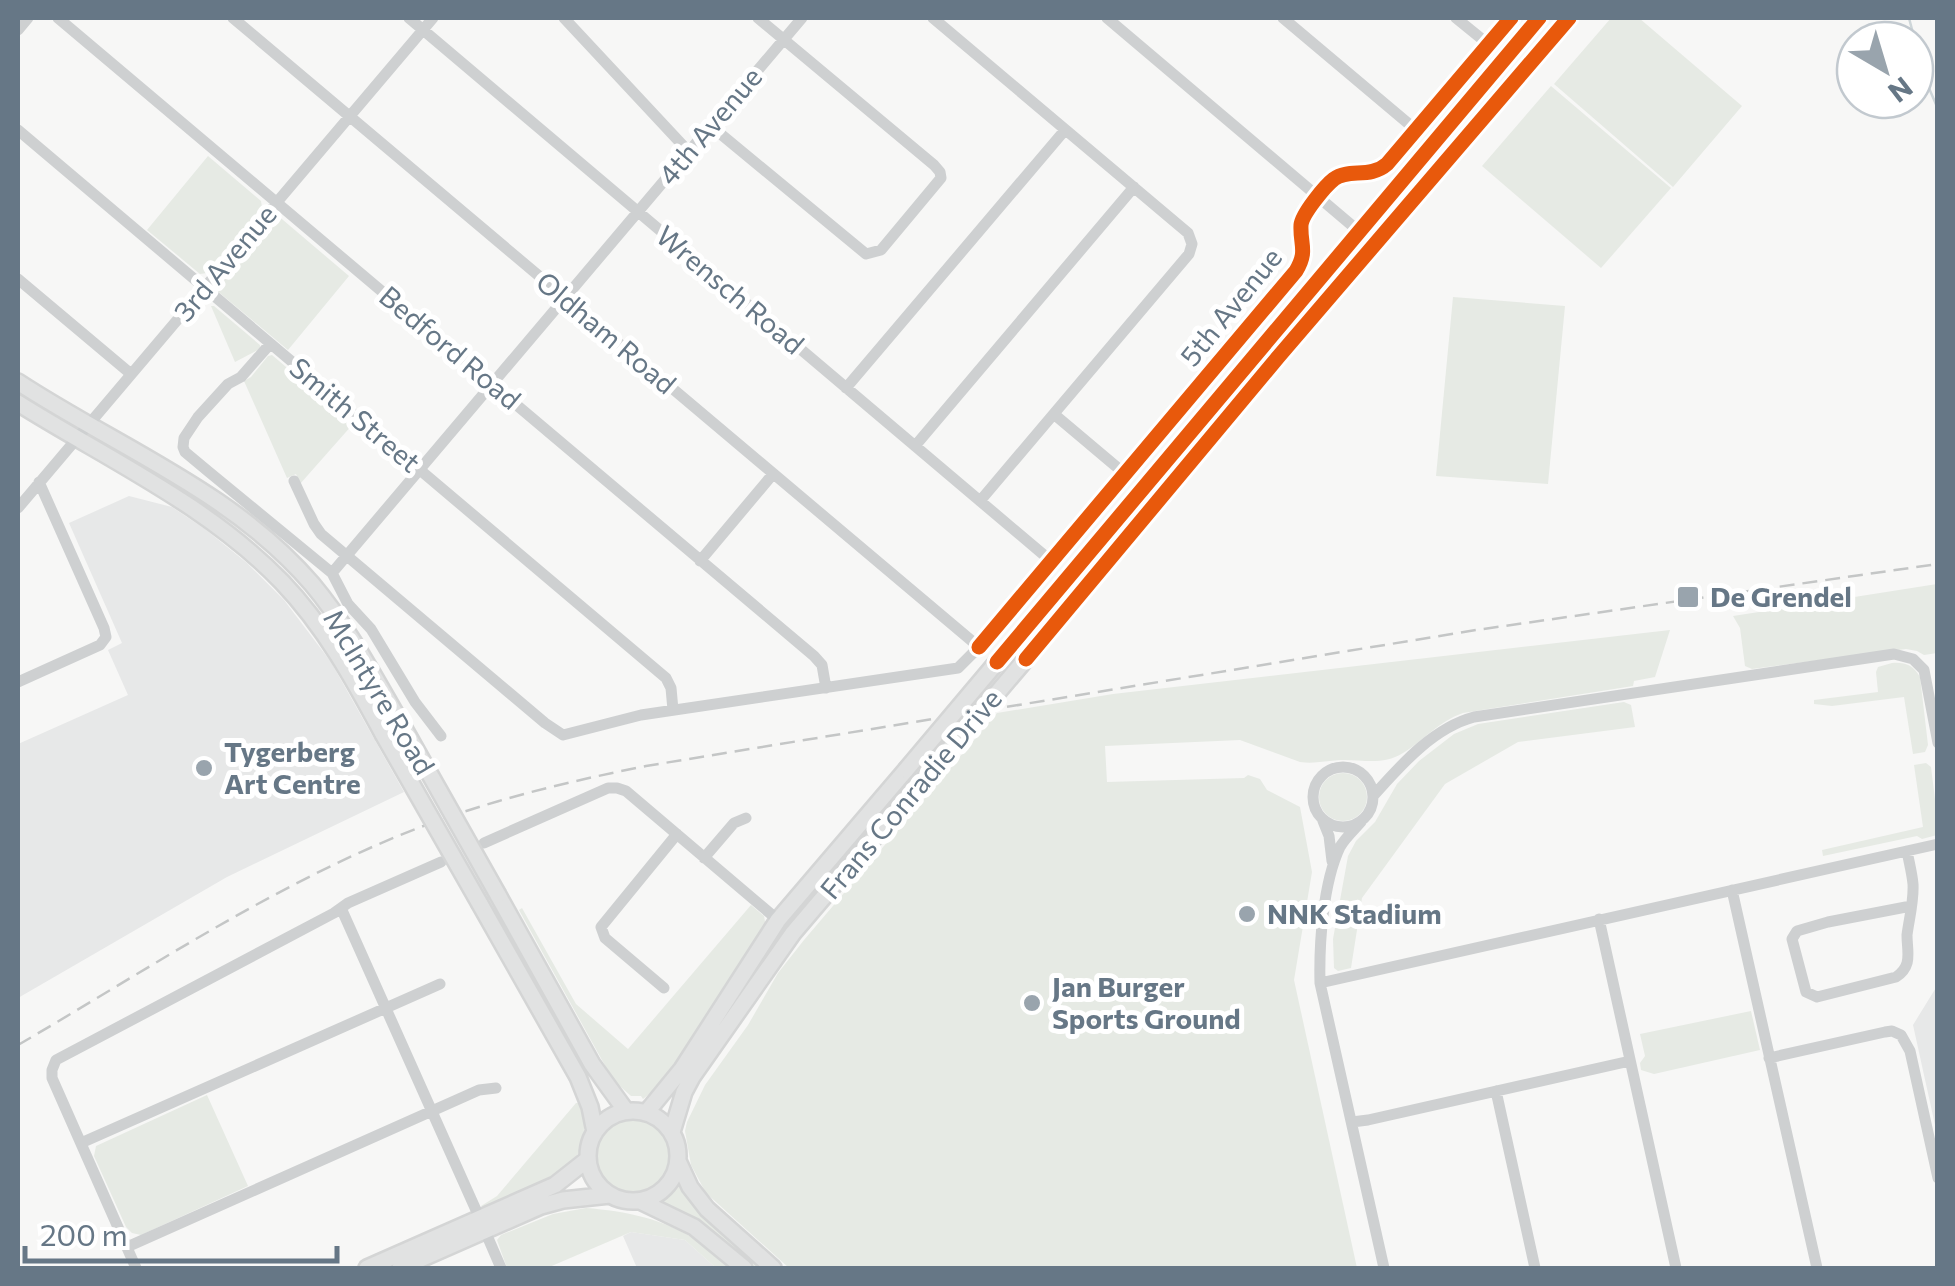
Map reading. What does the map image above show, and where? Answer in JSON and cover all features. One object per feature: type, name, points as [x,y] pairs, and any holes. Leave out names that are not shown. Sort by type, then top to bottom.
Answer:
[{"type":"main road","name":"Frans Conradie Drive","points":[[646,1113],[682,1070],[778,920],[1539,18]]},
{"type":"main road","name":"Frans Conradie Drive","points":[[672,1132],[692,1077],[793,933],[1568,18]]},
{"type":"main road","name":"McIntyre Road","points":[[18,382],[190,482],[272,544],[310,582],[345,628],[592,1064],[626,1112]]},
{"type":"main road","name":"McIntyre Road","points":[[18,403],[206,517],[267,567],[325,634],[578,1077],[595,1132]]},
{"type":"main road","points":[[367,1268],[563,1200],[610,1196],[640,1201],[654,1196],[666,1188],[678,1161],[678,1146],[662,1121],[646,1113],[626,1112],[611,1117],[595,1132],[588,1160],[595,1180],[610,1196]]},
{"type":"main road","points":[[400,1268],[555,1185],[588,1160]]},
{"type":"main road","points":[[678,1161],[690,1188],[707,1210],[773,1268]]},
{"type":"main road","points":[[640,1201],[694,1226],[744,1268]]},
{"type":"street","points":[[18,30],[28,18]]},
{"type":"street","name":"Bedford Road","points":[[58,18],[814,656],[822,666],[826,688]]},
{"type":"street","name":"Oldham Road","points":[[234,18],[979,647]]},
{"type":"street","name":"Wrensch Road","points":[[409,18],[1051,561]]},
{"type":"street","name":"3rd Avenue","points":[[18,508],[433,18]]},
{"type":"street","points":[[564,18],[689,152]]},
{"type":"street","points":[[711,126],[870,254],[881,250],[939,181],[940,172],[758,18]]},
{"type":"street","name":"4th Avenue","points":[[332,574],[802,18]]},
{"type":"street","points":[[933,18],[1188,233],[1192,244],[1190,254],[980,501]]},
{"type":"street","points":[[1107,18],[1375,244]]},
{"type":"street","points":[[1283,18],[1416,130]]},
{"type":"street","points":[[1456,18],[1488,44]]},
{"type":"street","points":[[1319,197],[1339,176],[1381,170],[1511,18]]},
{"type":"street","name":"Smith Street","points":[[18,130],[666,678],[673,710]]},
{"type":"street","points":[[846,388],[1065,130]]},
{"type":"street","points":[[915,446],[1134,188]]},
{"type":"street","name":"5th Avenue","points":[[346,556],[558,734],[568,735],[642,715],[950,670],[962,665],[979,647],[1300,267],[1304,252],[1302,219],[1319,197]]},
{"type":"street","points":[[18,279],[131,374]]},
{"type":"street","points":[[270,344],[198,417],[184,438],[185,452],[332,574],[348,604],[371,629],[415,702],[441,736]]},
{"type":"street","points":[[1055,414],[1125,474]]},
{"type":"street","points":[[700,561],[773,474]]},
{"type":"street","points":[[294,481],[317,529],[346,556]]},
{"type":"street","points":[[18,682],[100,646],[106,636],[40,482]]},
{"type":"street","points":[[1374,795],[1407,760],[1446,729],[1482,715],[1894,654],[1918,662],[1933,680],[1938,743]]},
{"type":"street","points":[[1332,870],[1329,836],[1314,806],[1314,789],[1324,774],[1341,766],[1367,777],[1374,795],[1373,806],[1341,845],[1332,870],[1320,941],[1320,982],[1384,1268]]},
{"type":"street","points":[[484,843],[612,787],[626,791],[778,920]]},
{"type":"street","points":[[704,858],[734,823],[746,818]]},
{"type":"street","points":[[1323,820],[1342,828],[1360,822]]},
{"type":"street","points":[[664,988],[605,938],[601,927],[676,834]]},
{"type":"street","points":[[1320,982],[1938,844]]},
{"type":"street","points":[[1907,851],[1912,884],[1911,906],[1906,938],[1910,957],[1907,965],[1899,976],[1817,996],[1806,992],[1792,939],[1796,931],[1911,906]]},
{"type":"street","points":[[136,1268],[52,1078],[60,1057],[341,908],[441,862]]},
{"type":"street","points":[[1732,890],[1817,1268]]},
{"type":"street","points":[[341,908],[502,1268]]},
{"type":"street","points":[[1599,919],[1676,1268]]},
{"type":"street","points":[[81,1144],[440,984]]},
{"type":"street","points":[[1769,1058],[1885,1032],[1901,1034],[1910,1051],[1938,1178]]},
{"type":"street","points":[[1352,1122],[1630,1061]]},
{"type":"street","points":[[127,1246],[479,1090],[496,1088]]},
{"type":"street","points":[[1496,1091],[1535,1268]]},
{"type":"shaded area","points":[[1611,18],[1639,18],[1742,106],[1673,187],[1554,84]]},
{"type":"shaded area","points":[[1551,86],[1671,188],[1601,268],[1482,166]]},
{"type":"shaded area","points":[[208,156],[261,201],[262,207],[207,273],[200,274],[147,230]]},
{"type":"shaded area","points":[[276,214],[349,276],[288,350],[215,289],[217,281]]},
{"type":"shaded area","points":[[1453,297],[1565,306],[1548,484],[1436,476]]},
{"type":"shaded area","points":[[211,306],[260,345],[260,349],[235,362]]},
{"type":"shaded area","points":[[272,355],[353,424],[300,484],[296,474],[287,478],[244,381]]},
{"type":"shaded area","name":"Tygerberg Art Centre","points":[[129,496],[172,507],[205,529],[284,600],[331,662],[404,792],[227,877],[18,998],[18,744],[128,695],[108,650],[122,643],[69,523]]},
{"type":"shaded area","points":[[1937,584],[1937,653],[1924,655],[1906,649],[1752,669],[1745,666],[1740,628],[1733,616]]},
{"type":"shaded area","name":"Jan Burger Sports Ground","points":[[1670,630],[1655,677],[1634,681],[1633,686],[1463,713],[1403,753],[1387,759],[1300,762],[1240,740],[1105,746],[1107,782],[1248,775],[1300,807],[1312,872],[1294,980],[1357,1268],[789,1268],[706,1193],[691,1165],[685,1131],[705,1085],[748,1025],[778,973],[997,713],[1113,694]]},
{"type":"shaded area","points":[[1892,663],[1908,665],[1920,677],[1928,745],[1925,752],[1913,754],[1904,697],[1832,706],[1814,704],[1814,700],[1878,692],[1878,667]]},
{"type":"shaded area","points":[[1624,702],[1631,705],[1635,727],[1518,742],[1445,784],[1362,898],[1351,968],[1334,968],[1333,939],[1348,856],[1356,841],[1375,822],[1397,784],[1419,761],[1454,734],[1478,724]]},
{"type":"shaded area","points":[[1926,763],[1931,767],[1937,835],[1823,856],[1822,850],[1923,827],[1914,765]]},
{"type":"shaded area","points":[[1343,773],[1360,780],[1367,797],[1360,814],[1343,821],[1326,814],[1319,797],[1326,780]]},
{"type":"shaded area","points":[[751,905],[764,916],[766,927],[674,1070],[643,1099],[631,1096],[613,1080],[519,910],[522,908],[576,1004],[628,1049]]},
{"type":"shaded area","points":[[1937,986],[1937,1134],[1913,1025]]},
{"type":"shaded area","points":[[1751,1011],[1760,1050],[1654,1074],[1641,1070],[1645,1056],[1640,1034]]},
{"type":"shaded area","points":[[207,1095],[248,1186],[141,1235],[132,1233],[94,1156],[96,1146]]},
{"type":"shaded area","points":[[576,1103],[581,1103],[584,1134],[579,1152],[568,1168],[560,1176],[489,1208],[481,1206],[497,1196]]},
{"type":"shaded area","points":[[633,1120],[659,1130],[669,1156],[659,1182],[633,1192],[607,1182],[597,1156],[607,1130]]},
{"type":"shaded area","points":[[679,1181],[702,1213],[764,1268],[754,1268],[707,1227],[658,1202]]},
{"type":"shaded area","points":[[586,1208],[630,1214],[673,1227],[699,1242],[729,1268],[716,1268],[685,1240],[631,1232],[547,1268],[507,1268],[497,1240],[501,1235],[553,1214]]},
{"type":"shaded area","points":[[631,1232],[685,1240],[716,1268],[637,1268],[623,1236]]},
{"type":"waterway","points":[[1909,18],[1925,79],[1938,109]]},
{"type":"railway","points":[[18,1045],[204,934],[348,858],[459,814],[551,787],[646,766],[1476,630],[1938,564]]},
{"type":"cycle path","points":[[979,647],[1296,271],[1303,253],[1302,220],[1320,194],[1340,176],[1374,171],[1387,164],[1511,18]]},
{"type":"cycle path","points":[[997,662],[1539,18]]},
{"type":"cycle path","points":[[1026,659],[1569,18]]},
{"type":"place","name":"De Grendel","points":[[1688,597]]},
{"type":"place","name":"Tygerberg Art Centre","points":[[204,768]]},
{"type":"place","name":"NNK Stadium","points":[[1247,914]]},
{"type":"place","name":"Jan Burger Sports Ground","points":[[1032,1003]]}]
